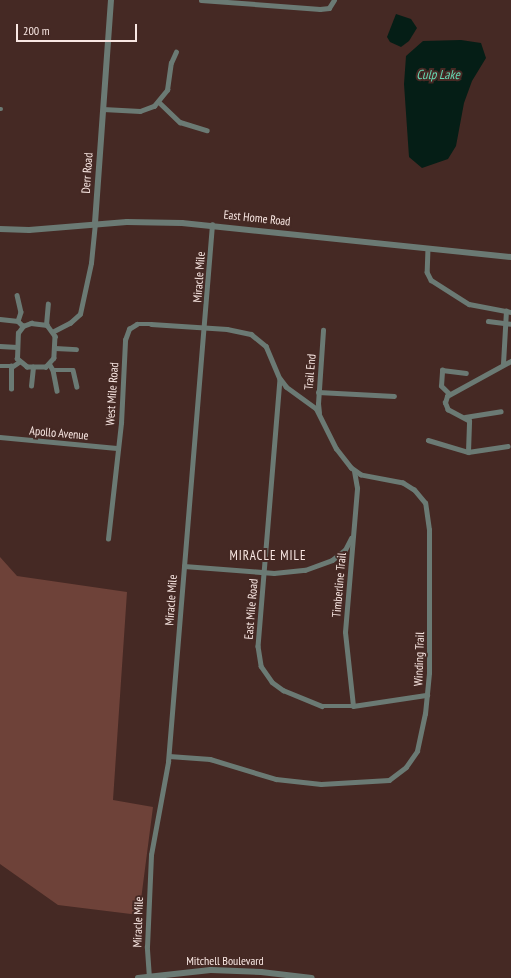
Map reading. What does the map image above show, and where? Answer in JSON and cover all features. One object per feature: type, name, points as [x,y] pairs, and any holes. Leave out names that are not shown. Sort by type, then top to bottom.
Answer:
[{"type":"street","name":"Derr Road","points":[[54,331],[70,323],[80,314],[91,263],[111,0]]},
{"type":"street","points":[[201,0],[316,9],[329,8],[334,0]]},
{"type":"street","points":[[103,109],[144,110],[159,102],[167,90],[172,59],[176,52]]},
{"type":"street","points":[[159,102],[180,122],[207,130]]},
{"type":"street","name":"East Home Road","points":[[0,229],[29,230],[95,223],[153,222],[212,225],[511,257]]},
{"type":"street","name":"Miracle Mile","points":[[149,977],[147,947],[151,855],[169,756],[205,327],[212,225]]},
{"type":"street","points":[[428,248],[427,272],[431,280],[469,304],[509,311],[503,364]]},
{"type":"street","points":[[17,295],[21,312],[18,321]]},
{"type":"street","points":[[46,325],[48,304]]},
{"type":"street","points":[[0,319],[18,321],[23,326]]},
{"type":"street","points":[[488,321],[508,324]]},
{"type":"street","points":[[31,323],[46,325],[54,331],[54,358],[50,365],[33,367],[23,365],[19,362],[17,347],[18,333],[23,326],[31,323]]},
{"type":"street","name":"West Mile Road","points":[[108,539],[116,448],[121,423],[125,340],[129,329],[141,324],[205,327]]},
{"type":"street","name":"East Mile Road","points":[[205,327],[239,330],[257,337],[266,346],[280,379],[258,646],[259,660],[264,672],[277,686],[303,701],[322,706],[352,706],[427,695]]},
{"type":"street","name":"Trail End","points":[[320,414],[318,392],[324,330]]},
{"type":"street","points":[[0,346],[17,347]]},
{"type":"street","points":[[55,348],[76,349]]},
{"type":"street","points":[[501,411],[465,417],[453,415],[448,410],[445,403],[449,394],[511,361]]},
{"type":"street","points":[[0,366],[11,366],[19,362]]},
{"type":"street","points":[[50,365],[53,370],[56,391]]},
{"type":"street","points":[[11,366],[11,389]]},
{"type":"street","points":[[31,386],[33,367]]},
{"type":"street","points":[[53,370],[73,370],[77,387]]},
{"type":"street","points":[[449,394],[441,386],[442,370],[466,373]]},
{"type":"street","name":"Winding Trail","points":[[169,756],[223,762],[262,776],[291,782],[321,784],[385,781],[402,772],[414,756],[427,695],[430,554],[426,508],[422,498],[408,486],[361,474],[351,468],[336,449],[320,414],[313,405],[286,387],[280,379]]},
{"type":"street","points":[[318,392],[394,396]]},
{"type":"street","points":[[465,417],[470,423],[468,452]]},
{"type":"street","name":"Apollo Avenue","points":[[0,437],[116,448]]},
{"type":"street","points":[[428,440],[468,452],[508,446]]},
{"type":"street","name":"Timberline Trail","points":[[351,468],[357,480],[345,632],[352,706]]},
{"type":"street","points":[[184,566],[264,572],[291,572],[320,565],[345,550],[353,535]]},
{"type":"street","name":"Mitchell Boulevard","points":[[138,978],[232,970],[312,978]]},
{"type":"shaded area","points":[[0,557],[17,576],[127,592],[113,800],[153,807],[139,915],[58,905],[0,864]]},
{"type":"water","points":[[396,14],[411,19],[417,28],[409,41],[401,47],[390,42],[387,37]]},
{"type":"water","name":"Culp Lake","points":[[461,40],[481,43],[486,58],[472,81],[464,103],[456,146],[448,159],[422,168],[409,157],[404,84],[406,56],[423,41]]},
{"type":"district","name":"MIRACLE MILE","points":[[268,556]]}]
